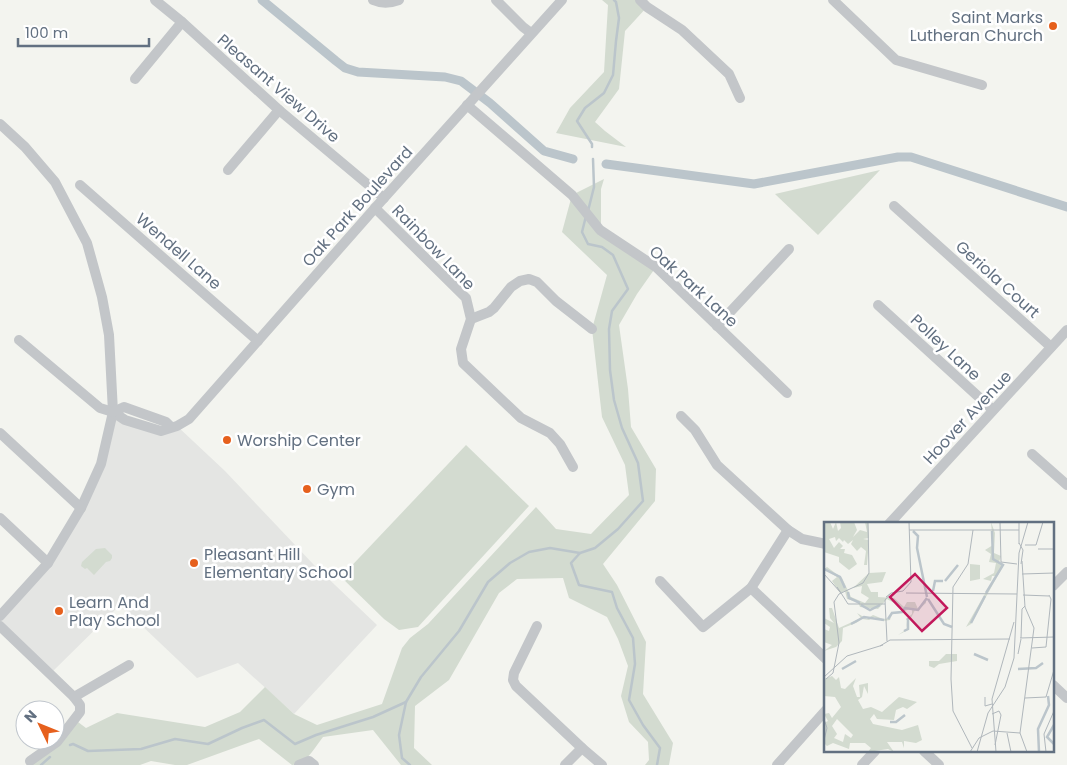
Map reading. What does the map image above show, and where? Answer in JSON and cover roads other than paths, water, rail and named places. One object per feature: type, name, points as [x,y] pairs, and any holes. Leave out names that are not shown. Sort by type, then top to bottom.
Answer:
[{"type":"street","name":"Pleasant View Drive","points":[[155,0],[279,110],[384,198]]},
{"type":"street","points":[[373,0],[392,3],[399,0]]},
{"type":"street","points":[[496,0],[531,33]]},
{"type":"street","name":"Oak Park Boulevard","points":[[113,412],[124,407],[166,422],[171,427],[177,426],[188,419],[562,0]]},
{"type":"street","points":[[640,0],[647,7],[682,30],[728,74],[740,98]]},
{"type":"street","points":[[833,0],[896,60],[982,85]]},
{"type":"street","points":[[135,79],[182,22]]},
{"type":"street","name":"Oak Park Lane","points":[[471,102],[572,195],[600,230],[656,267],[787,393]]},
{"type":"street","points":[[228,170],[279,110]]},
{"type":"street","points":[[0,124],[56,182],[87,243],[102,297],[109,335],[113,412],[101,464],[81,508],[48,563],[0,616]]},
{"type":"street","name":"Wendell Lane","points":[[80,185],[258,341]]},
{"type":"street","name":"Geriola Court","points":[[894,206],[1052,347]]},
{"type":"street","name":"Rainbow Lane","points":[[375,208],[466,298],[471,318]]},
{"type":"street","points":[[717,326],[790,249]]},
{"type":"street","points":[[573,467],[560,444],[550,433],[522,418],[463,363],[461,350],[471,318],[489,312],[512,287],[520,281],[529,279],[537,282],[556,301],[592,329]]},
{"type":"street","name":"Polley Lane","points":[[878,305],[993,410]]},
{"type":"street","name":"Hoover Avenue","points":[[891,522],[1067,330]]},
{"type":"street","points":[[20,340],[100,408],[113,412]]},
{"type":"street","points":[[681,416],[695,430],[717,465],[788,530],[802,539],[824,544]]},
{"type":"street","points":[[0,433],[81,508]]},
{"type":"street","points":[[1032,454],[1067,485]]},
{"type":"street","points":[[0,518],[48,563]]},
{"type":"street","points":[[660,581],[703,627],[750,588],[788,530]]},
{"type":"street","points":[[1054,585],[1067,572]]},
{"type":"street","points":[[750,588],[824,657]]},
{"type":"street","points":[[0,626],[80,705],[80,712],[57,742],[30,762]]},
{"type":"street","points":[[537,626],[514,673],[513,680],[516,686],[602,765]]},
{"type":"street","points":[[74,697],[129,665]]},
{"type":"street","points":[[1054,686],[1067,698]]},
{"type":"street","points":[[777,765],[824,712]]},
{"type":"street","points":[[565,765],[582,748]]},
{"type":"street","points":[[862,765],[874,752]]},
{"type":"street","points":[[925,752],[939,765]]},
{"type":"street","points":[[299,765],[309,761],[314,765]]},
{"type":"waterway","points":[[262,0],[345,68],[358,72],[445,77],[461,81],[490,103],[544,151],[573,159]]},
{"type":"waterway","points":[[592,147],[577,121],[585,108],[604,93],[613,75],[619,18],[614,0]]},
{"type":"waterway","points":[[606,164],[754,184],[898,157],[911,157],[1067,207]]},
{"type":"waterway","points":[[588,211],[594,187],[593,159]]},
{"type":"waterway","points":[[410,765],[402,758],[399,735],[406,702],[421,677],[459,631],[488,582],[510,563],[529,552],[550,548],[580,553],[595,548],[618,529],[643,501],[638,463],[622,428],[614,400],[610,370],[609,329],[612,311],[628,289],[613,255],[602,247],[588,244],[582,232],[586,216]]},
{"type":"waterway","points":[[580,553],[571,563],[579,585],[612,592],[617,608],[633,638],[635,664],[629,700],[643,725],[660,748],[657,765]]},
{"type":"waterway","points":[[70,745],[73,744],[88,751],[141,749],[175,739],[208,744],[264,720],[295,744],[316,735],[373,717],[406,702]]},
{"type":"waterway","points":[[41,765],[50,757]]},
{"type":"place","name":"Saint Marks Lutheran Church","points":[[1053,26]]},
{"type":"place","name":"Worship Center","points":[[227,440]]},
{"type":"place","name":"Gym","points":[[307,489]]},
{"type":"place","name":"Pleasant Hill Elementary School","points":[[194,563]]},
{"type":"place","name":"Learn And Play School","points":[[59,611]]}]
